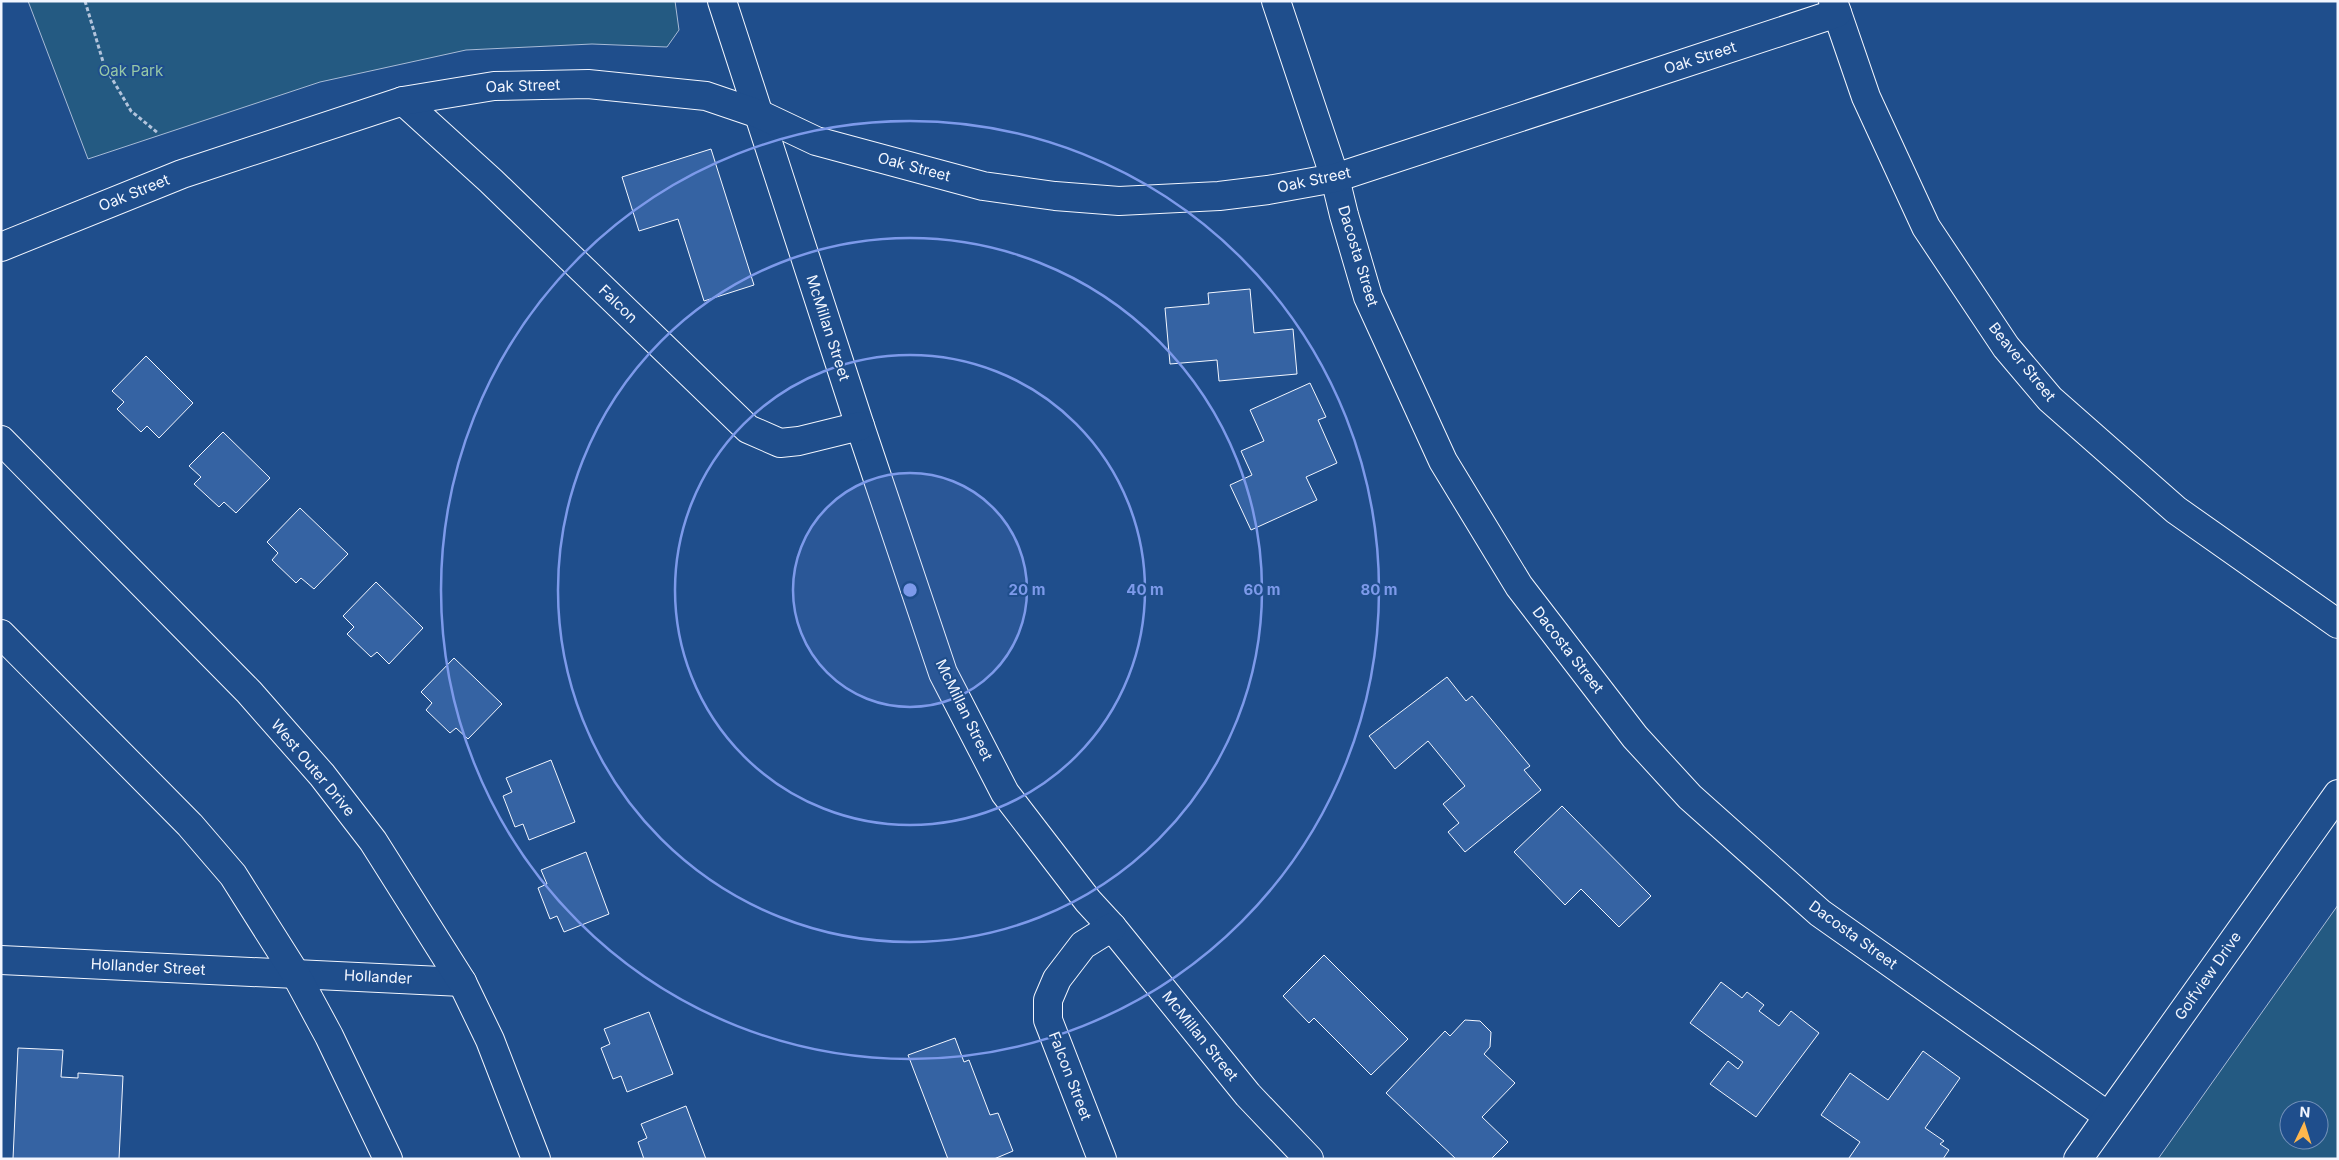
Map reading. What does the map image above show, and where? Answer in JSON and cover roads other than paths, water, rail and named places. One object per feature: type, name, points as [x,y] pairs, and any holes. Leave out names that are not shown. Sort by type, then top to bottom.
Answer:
[{"type":"street","name":"McMillan Street","points":[[722,1],[860,426],[943,673],[1005,793],[1088,900],[1248,1095],[1309,1159]]},
{"type":"street","name":"Dacosta Street","points":[[1276,1],[1336,178],[1344,215],[1368,297],[1443,462],[1519,586],[1635,737],[1690,797],[1820,913],[2108,1116]]},
{"type":"street","name":"Oak Street","points":[[1,247],[182,174],[403,101],[494,86],[588,84],[706,96],[760,114],[816,141],[983,186],[1055,196],[1119,201],[1219,196],[1268,190],[1336,178],[1835,7]]},
{"type":"street","name":"Beaver Street","points":[[1835,7],[1866,97],[1926,227],[2006,347],[2050,399],[2176,510],[2338,624]]},
{"type":"street","name":"Falcon","points":[[403,101],[491,181],[748,428],[780,443],[799,441],[860,426]]},
{"type":"street","name":"West Outer Drive","points":[[1,440],[249,692],[322,774],[373,841],[462,982],[490,1040],[536,1159]]},
{"type":"street","points":[[1,634],[190,825],[233,875],[294,973],[329,1036],[388,1159]]},
{"type":"street","name":"Golfview Drive","points":[[2078,1159],[2338,794]]},
{"type":"street","name":"Falcon Street","points":[[1102,1159],[1048,1020],[1048,1000],[1057,980],[1083,945],[1112,927]]},
{"type":"street","name":"Hollander Street","points":[[1,960],[294,973]]},
{"type":"street","name":"Hollander","points":[[294,973],[462,982]]},
{"type":"park label","name":"Oak Park","points":[[131,71]]}]
